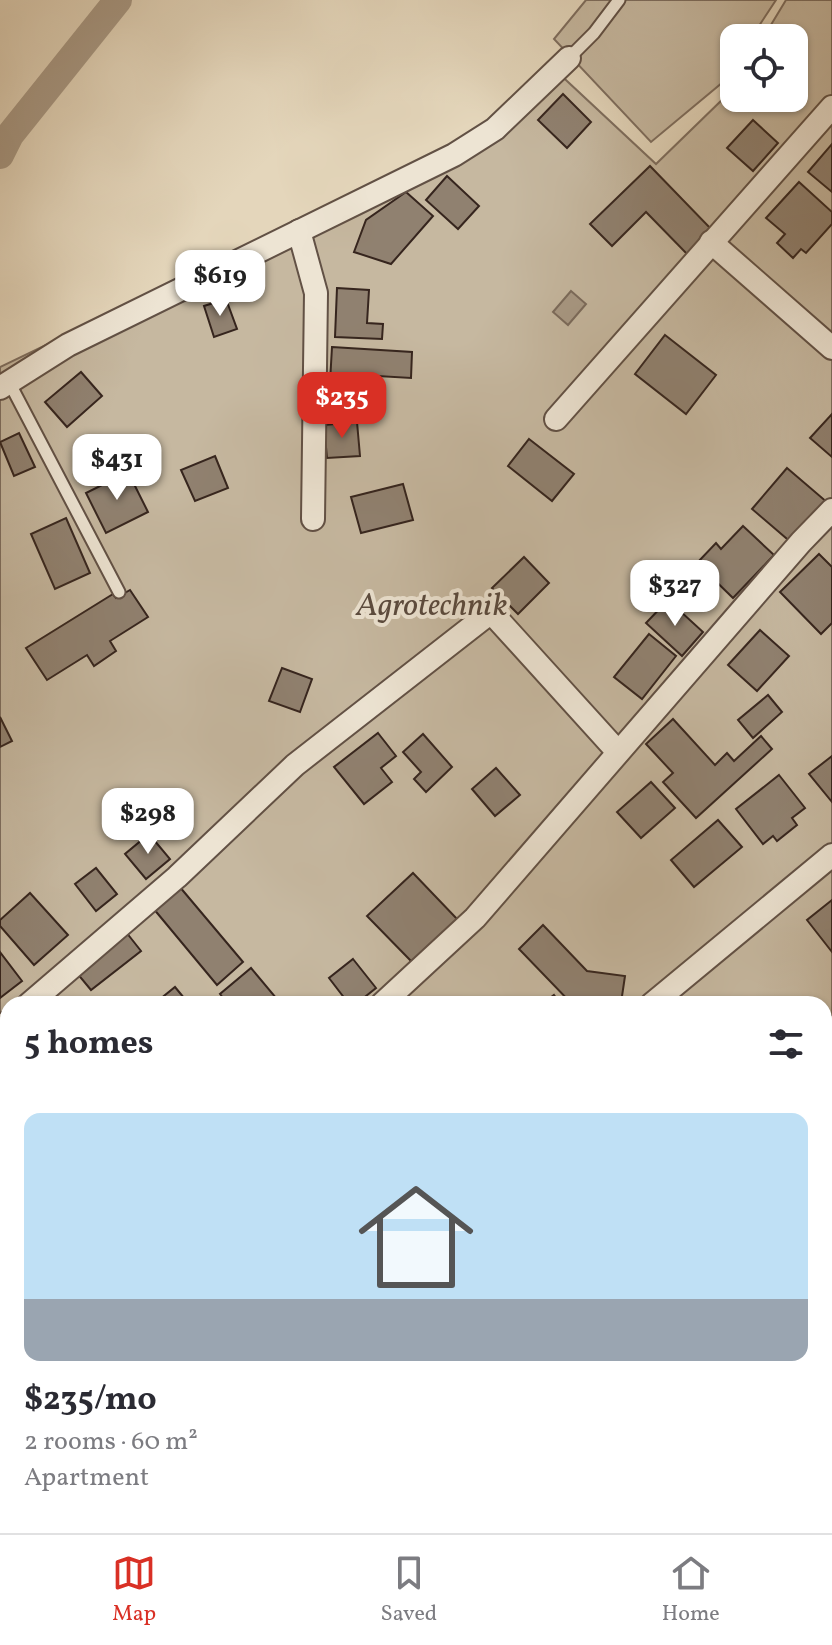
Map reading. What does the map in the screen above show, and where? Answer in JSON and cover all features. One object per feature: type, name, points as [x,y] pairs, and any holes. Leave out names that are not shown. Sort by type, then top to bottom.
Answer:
[{"type":"street","points":[[4,385],[68,345],[454,155],[495,129],[569,58]]},
{"type":"street","points":[[556,419],[832,107]]},
{"type":"street","points":[[299,231],[316,293],[313,519]]},
{"type":"street","points":[[711,242],[832,348]]},
{"type":"street","points":[[391,996],[475,918],[832,510]]},
{"type":"street","points":[[38,996],[177,877],[295,765],[491,612],[618,752]]},
{"type":"street","points":[[662,996],[832,855]]},
{"type":"lane","points":[[569,58],[594,33],[619,0]]},
{"type":"lane","points":[[4,385],[119,592]]},
{"type":"green space","points":[[586,0],[776,0],[760,24],[720,24],[720,84],[651,142],[554,39]]},
{"type":"green space","name":"Agrotechnik","points":[[786,0],[832,0],[832,996],[0,996],[0,367],[495,129],[553,68],[656,164],[720,102],[720,112],[808,112],[808,24],[771,24]]},
{"type":"shaded area","points":[[571,291],[586,304],[568,325],[553,312]]},
{"type":"building","points":[[563,94],[591,122],[567,148],[538,120]]},
{"type":"building","points":[[753,120],[778,143],[753,171],[727,148]]},
{"type":"building","points":[[832,144],[832,192],[808,172]]},
{"type":"building","points":[[650,166],[713,231],[688,255],[646,212],[612,246],[590,224]]},
{"type":"building","points":[[447,176],[479,206],[458,229],[426,200]]},
{"type":"building","points":[[799,182],[832,212],[832,224],[806,253],[801,249],[793,258],[777,243],[785,234],[766,218]]},
{"type":"building","points":[[406,192],[433,216],[391,264],[354,252],[366,220]]},
{"type":"building","points":[[337,288],[369,290],[367,323],[383,324],[382,339],[335,337]]},
{"type":"building","points":[[226,299],[237,329],[214,337],[204,306]]},
{"type":"building","points":[[665,335],[716,375],[686,414],[635,374]]},
{"type":"building","points":[[332,347],[412,352],[411,378],[378,376],[377,393],[348,392],[349,384],[330,382]]},
{"type":"building","points":[[81,372],[102,396],[67,427],[45,402]]},
{"type":"building","points":[[832,414],[832,457],[810,438]]},
{"type":"building","points":[[357,422],[360,456],[327,458],[324,425]]},
{"type":"building","points":[[19,433],[35,467],[14,476],[0,442]]},
{"type":"building","points":[[529,439],[574,474],[552,501],[508,466]]},
{"type":"building","points":[[215,456],[228,488],[195,501],[181,470]]},
{"type":"building","points":[[787,468],[828,503],[793,544],[752,509]]},
{"type":"building","points":[[128,472],[148,512],[106,533],[86,493]]},
{"type":"building","points":[[403,484],[413,520],[361,533],[351,497]]},
{"type":"building","points":[[66,518],[90,573],[55,589],[31,534]]},
{"type":"building","points":[[743,526],[774,555],[733,598],[697,563],[716,543],[721,549]]},
{"type":"building","points":[[819,554],[832,567],[832,623],[821,634],[780,592]]},
{"type":"building","points":[[524,557],[549,583],[518,614],[492,588]]},
{"type":"building","points":[[130,590],[148,617],[110,641],[116,651],[94,666],[87,655],[47,680],[26,648],[113,594],[116,598]]},
{"type":"building","points":[[668,600],[703,632],[682,656],[646,623]]},
{"type":"building","points":[[760,630],[789,656],[757,691],[728,665]]},
{"type":"building","points":[[649,634],[676,656],[642,699],[614,677]]},
{"type":"building","points":[[282,668],[312,679],[300,712],[269,701]]},
{"type":"building","points":[[768,695],[782,712],[753,738],[738,720]]},
{"type":"building","points":[[0,717],[12,741],[0,747]]},
{"type":"building","points":[[673,719],[715,765],[727,753],[734,761],[761,736],[772,749],[696,818],[663,782],[673,773],[646,744]]},
{"type":"building","points":[[378,733],[396,756],[381,768],[392,782],[364,804],[334,767]]},
{"type":"building","points":[[423,734],[452,767],[426,792],[414,779],[421,772],[403,752]]},
{"type":"building","points":[[832,756],[832,802],[809,774]]},
{"type":"building","points":[[496,768],[520,795],[495,816],[472,789]]},
{"type":"building","points":[[779,775],[805,808],[792,818],[797,825],[777,841],[773,836],[763,844],[736,809]]},
{"type":"building","points":[[651,782],[675,808],[641,838],[617,812]]},
{"type":"building","points":[[718,820],[742,847],[694,887],[671,860]]},
{"type":"building","points":[[149,834],[170,859],[146,879],[125,854]]},
{"type":"building","points":[[96,868],[117,894],[96,911],[75,884]]},
{"type":"building","points":[[413,873],[458,920],[413,963],[367,916]]},
{"type":"building","points":[[179,886],[243,962],[217,985],[153,908]]},
{"type":"building","points":[[30,893],[68,935],[34,965],[0,926],[0,920]]},
{"type":"building","points":[[832,900],[832,952],[807,920]]},
{"type":"building","points":[[543,925],[587,971],[625,976],[622,996],[564,996],[519,949]]},
{"type":"building","points":[[126,932],[141,951],[91,990],[76,972]]},
{"type":"building","points":[[0,952],[22,981],[0,996]]},
{"type":"building","points":[[353,959],[376,988],[366,996],[343,996],[329,978]]},
{"type":"building","points":[[251,968],[274,996],[222,996],[220,994]]},
{"type":"building","points":[[175,987],[182,996],[164,996]]},
{"type":"waterway","points":[[0,155],[10,135],[118,0]]}]
